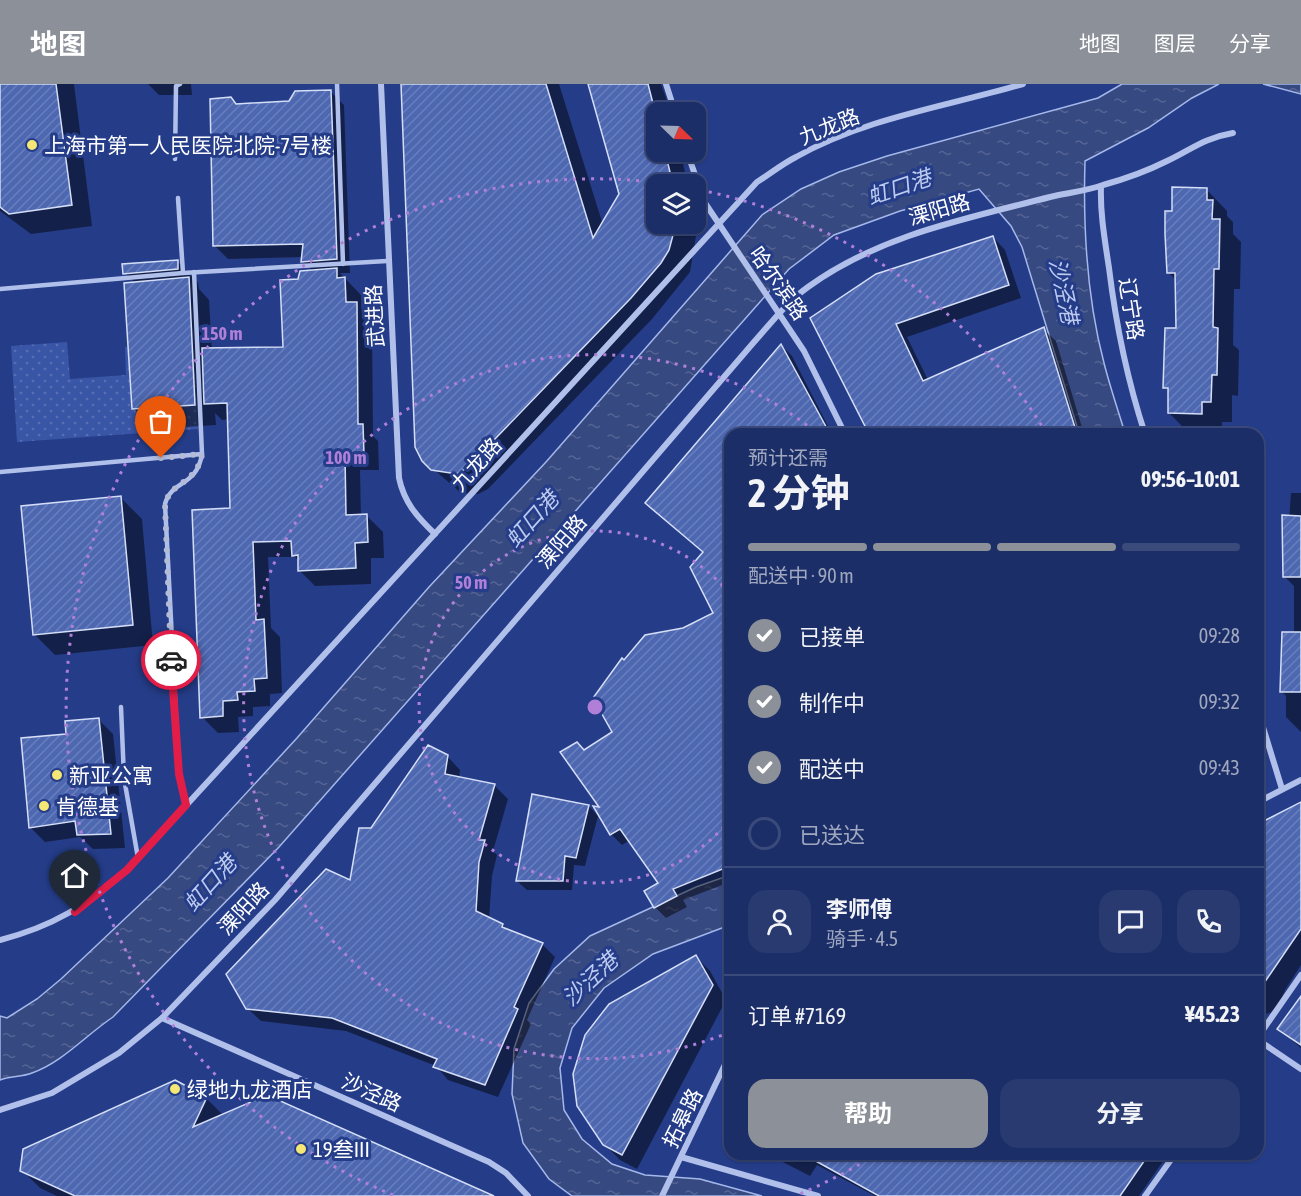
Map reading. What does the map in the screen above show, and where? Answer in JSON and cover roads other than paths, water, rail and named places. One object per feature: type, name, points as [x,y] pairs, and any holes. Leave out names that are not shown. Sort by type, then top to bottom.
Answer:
[{"type":"street","name":"武进路","points":[[381,84],[387,261],[399,478],[411,509],[435,534]]},
{"type":"street","points":[[666,84],[672,102]]},
{"type":"street","name":"九龙路","points":[[0,940],[41,928],[75,912],[127,870],[757,182],[795,157],[828,141],[926,109],[1023,84]]},
{"type":"street","name":"溧阳路","points":[[0,1110],[52,1093],[119,1053],[162,1017],[275,900],[780,312],[807,288],[844,264],[888,242],[938,225],[1101,186],[1148,170],[1204,140],[1233,133]]},
{"type":"street","name":"哈尔滨路","points":[[691,162],[705,203],[804,351],[842,428]]},
{"type":"street","name":"辽宁路","points":[[1101,186],[1103,225],[1116,326],[1143,428]]},
{"type":"street","points":[[1264,730],[1282,789]]},
{"type":"street","points":[[1264,799],[1301,780]]},
{"type":"street","points":[[1264,1030],[1301,975]]},
{"type":"street","name":"沙泾路","points":[[162,1017],[489,1162],[506,1173],[528,1196]]},
{"type":"street","points":[[1264,1043],[1301,1069]]},
{"type":"street","name":"拓皋路","points":[[662,1196],[724,1067]]},
{"type":"street","points":[[681,1157],[818,1196]]},
{"type":"street","points":[[1145,1196],[1170,1160]]},
{"type":"lane","points":[[175,159],[176,86],[180,84]]},
{"type":"lane","points":[[337,84],[343,264]]},
{"type":"lane","points":[[178,198],[183,273]]},
{"type":"lane","points":[[0,289],[194,272],[387,261]]},
{"type":"lane","points":[[186,805],[179,774],[165,504],[172,490],[197,472],[202,454],[194,272]]},
{"type":"lane","points":[[0,472],[202,454]]},
{"type":"lane","points":[[121,707],[124,778],[138,858]]},
{"type":"water","points":[[1122,84],[1219,84],[1192,98],[1148,128],[1085,161],[1086,237],[1090,288],[1098,339],[1123,428],[1077,428],[1022,247],[1011,226],[979,189],[900,211],[834,235],[789,269],[279,847],[113,1017],[54,1062],[28,1074],[0,1080],[0,1016],[7,1018],[37,999],[168,878],[297,738],[429,587],[546,462],[762,215],[801,189],[839,172],[887,156],[1098,98]]},
{"type":"water","points":[[1263,84],[1301,84],[1301,94]]},
{"type":"water","name":"沙泾港","points":[[724,877],[724,927],[653,954],[604,988],[572,1028],[560,1068],[564,1110],[582,1139],[612,1164],[645,1175],[700,1179],[762,1196],[572,1196],[549,1179],[523,1143],[512,1094],[514,1049],[529,1003],[554,969],[590,936],[696,887]]},
{"type":"place","name":"上海市第一人民医院北院-7号楼","points":[[32,145]]},
{"type":"place","name":"新亚公寓","points":[[57,775]]},
{"type":"place","name":"肯德基","points":[[44,806]]},
{"type":"place","name":"绿地九龙酒店","points":[[175,1089]]},
{"type":"place","name":"19叁III","points":[[301,1149]]},
{"type":"water label","name":"虹口港","points":[[899,187]]},
{"type":"water label","name":"虹口港","points":[[532,519]]},
{"type":"water label","name":"虹口港","points":[[210,883]]}]
